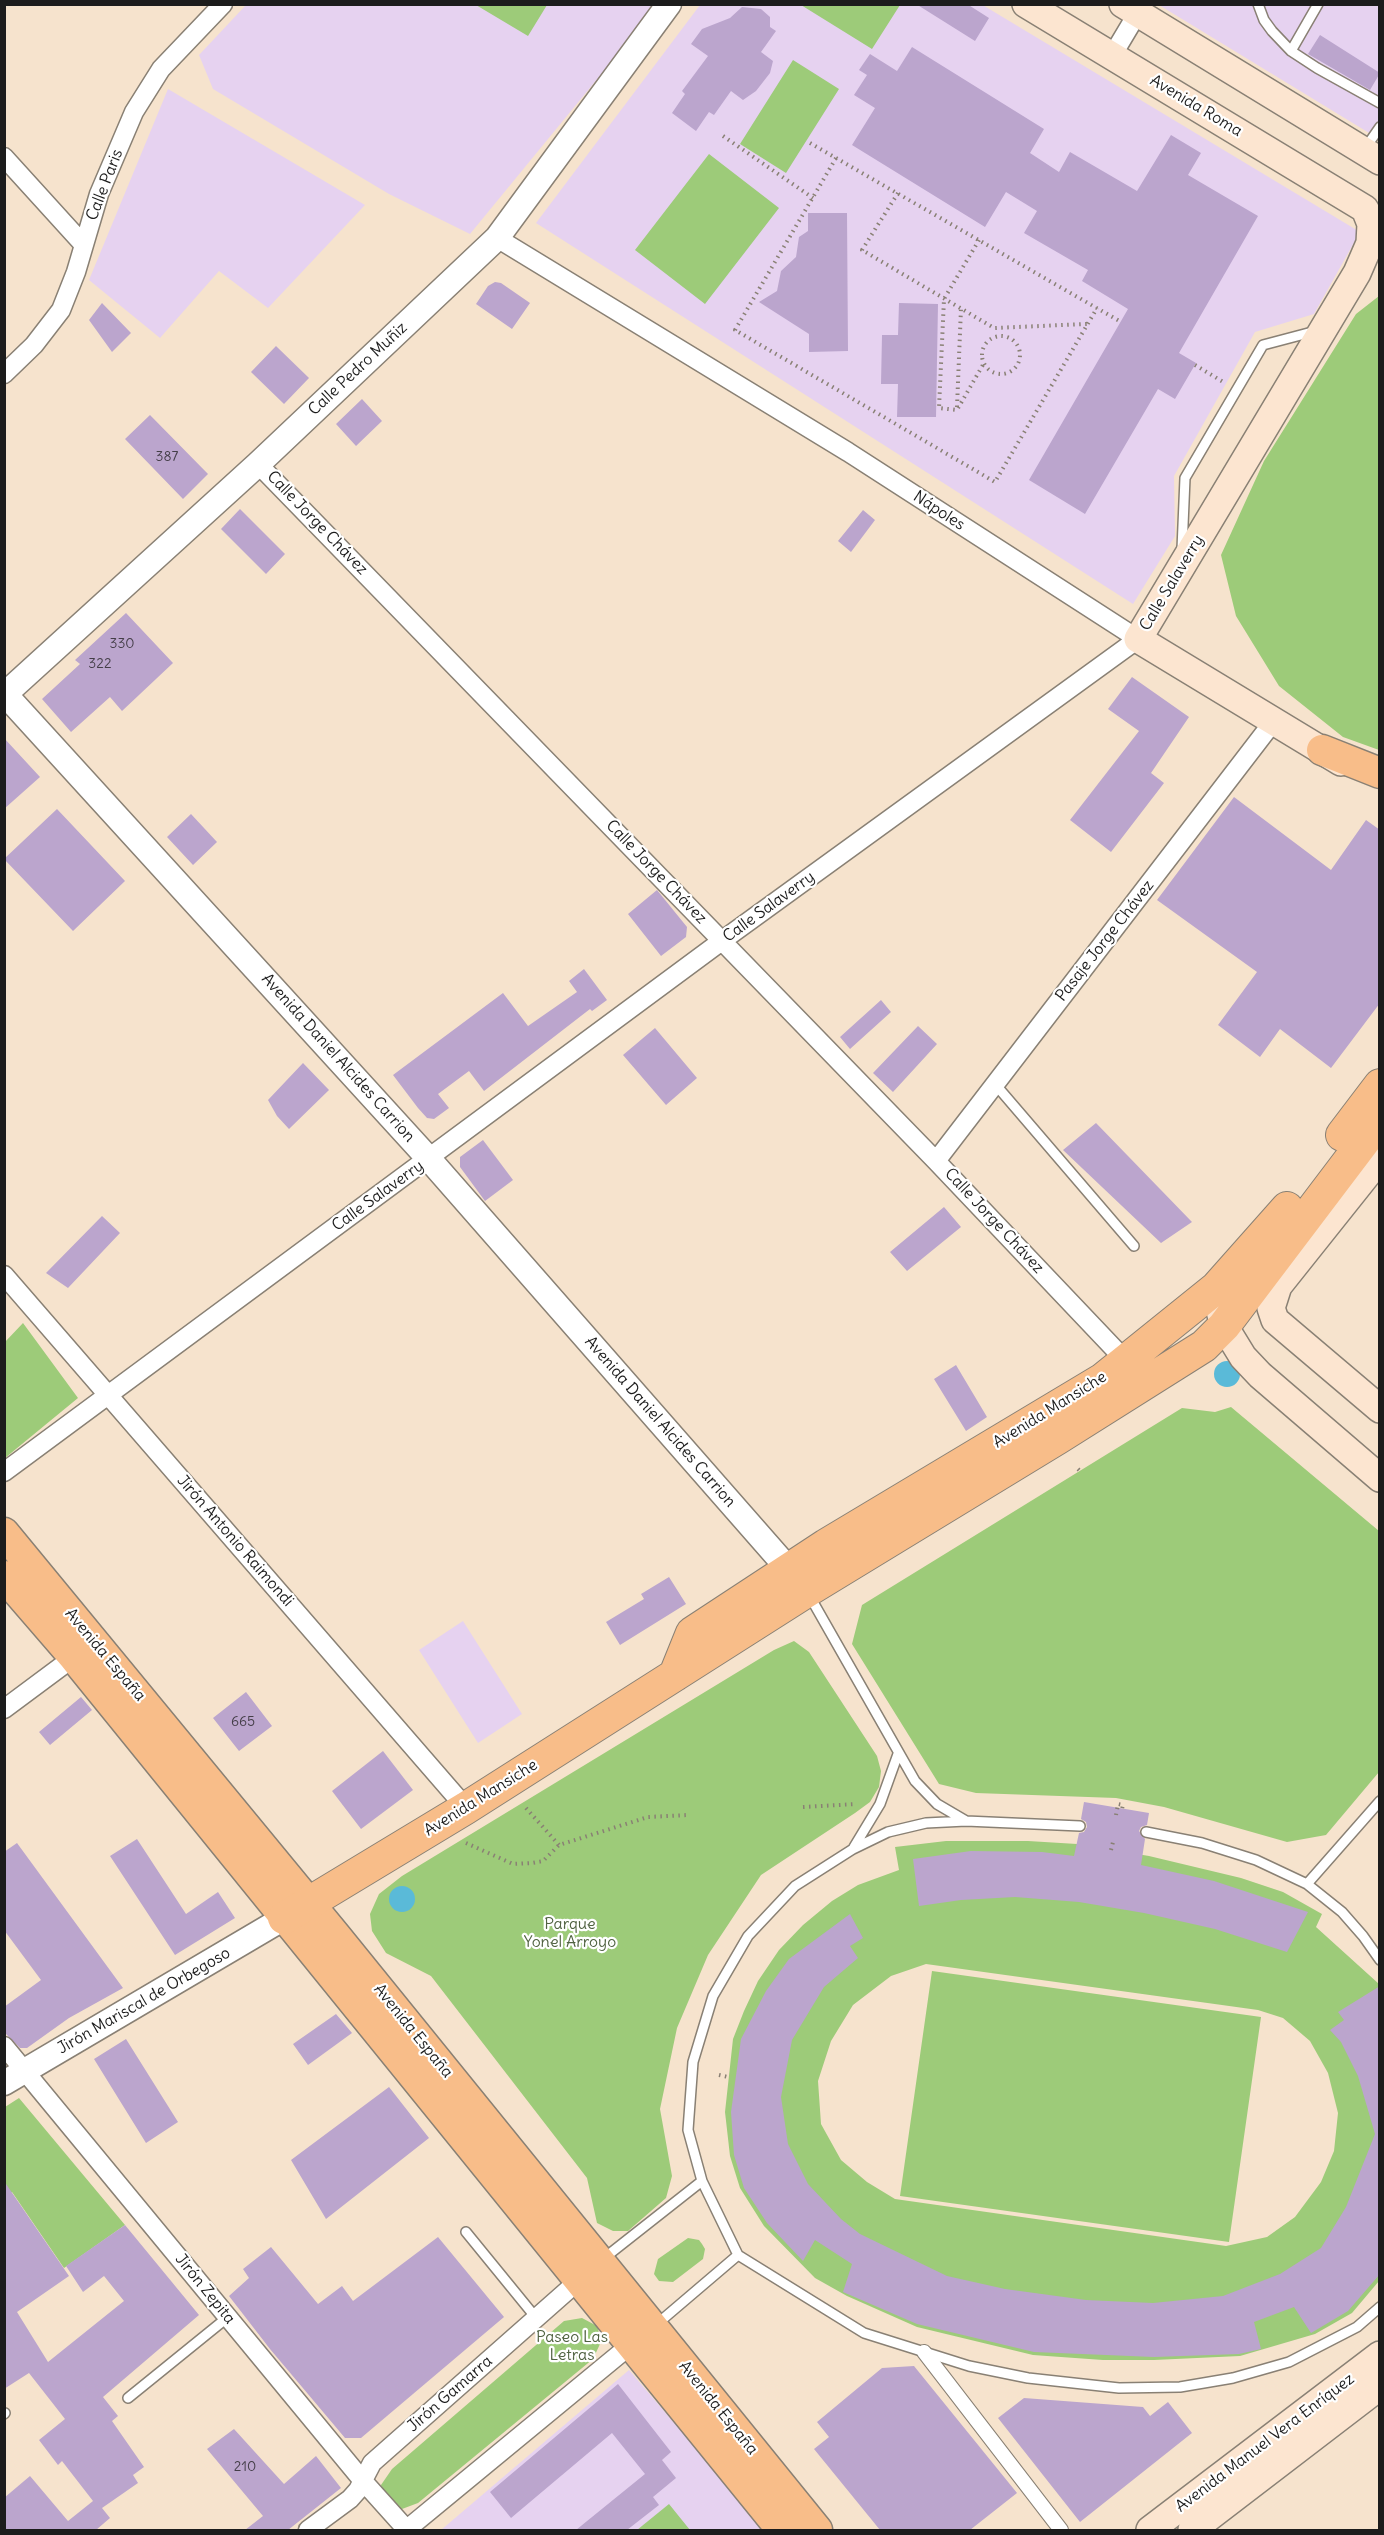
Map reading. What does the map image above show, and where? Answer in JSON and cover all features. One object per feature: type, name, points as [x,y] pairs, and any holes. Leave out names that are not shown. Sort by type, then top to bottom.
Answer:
[{"type":"highway","name":"Avenida Mansiche","points":[[297,1911],[466,1808],[675,1675],[692,1633],[798,1580],[1058,1438],[1204,1346],[1224,1326],[1380,1085]]},
{"type":"highway","name":"Avenida Mansiche","points":[[798,1580],[1103,1379],[1216,1288],[1294,1217],[1380,1120]]},
{"type":"main road","name":"Avenida Roma","points":[[1026,4],[1365,210]]},
{"type":"main road","points":[[1135,7],[1372,156]]},
{"type":"main road","name":"Calle Salaverry","points":[[1138,639],[1324,329],[1368,267],[1371,224],[1365,210]]},
{"type":"main road","name":"Nápoles","points":[[1138,639],[1380,786]]},
{"type":"main road","points":[[1322,750],[1380,773]]},
{"type":"main road","points":[[1380,1158],[1278,1286],[1271,1308],[1275,1320],[1380,1409]]},
{"type":"main road","points":[[1216,1288],[1224,1326],[1243,1357],[1260,1375],[1380,1478]]},
{"type":"main road","name":"Avenida España","points":[[4,1533],[297,1911],[642,2336],[818,2530]]},
{"type":"main road","name":"Avenida España","points":[[4,1576],[297,1911]]},
{"type":"main road","name":"Avenida España","points":[[642,2336],[782,2530]]},
{"type":"main road","name":"Avenida Manuel Vera Enríquez","points":[[1150,2530],[1380,2355]]},
{"type":"main road","name":"Avenida Manuel Vera Enríquez","points":[[1192,2530],[1380,2386]]},
{"type":"street","name":"Calle Paris","points":[[4,374],[34,345],[61,310],[76,272],[99,194],[134,112],[161,69],[223,4]]},
{"type":"street","name":"Calle Pedro Muñiz","points":[[5,694],[258,464],[497,237],[669,4]]},
{"type":"street","points":[[1112,56],[1135,7]]},
{"type":"street","points":[[4,157],[83,244]]},
{"type":"street","name":"Nápoles","points":[[497,237],[848,452],[1138,639]]},
{"type":"street","name":"Calle Jorge Chávez","points":[[258,464],[723,940],[1125,1360]]},
{"type":"street","name":"Calle Salaverry","points":[[4,1472],[723,940],[1138,639]]},
{"type":"street","name":"Avenida Daniel Alcides Carrion","points":[[5,694],[429,1159],[798,1580]]},
{"type":"street","name":"Pasaje Jorge Chávez","points":[[936,1161],[1273,722]]},
{"type":"street","name":"Jirón Antonio Raimondi","points":[[4,1275],[466,1808]]},
{"type":"street","points":[[4,1709],[74,1657]]},
{"type":"street","name":"Jirón Mariscal de Orbegoso","points":[[4,2083],[297,1911]]},
{"type":"street","name":"Jirón Zepita","points":[[4,2046],[363,2481],[407,2530]]},
{"type":"street","name":"Jirón Gamarra","points":[[308,2530],[350,2499],[372,2463],[589,2271]]},
{"type":"street","points":[[407,2530],[642,2336]]},
{"type":"street","points":[[924,2352],[1061,2530]]},
{"type":"lane","points":[[1258,4],[1264,20],[1291,51],[1380,103]]},
{"type":"lane","points":[[1291,51],[1318,4]]},
{"type":"lane","points":[[1372,156],[1380,127]]},
{"type":"lane","points":[[1182,568],[1185,478],[1263,345],[1324,329]]},
{"type":"lane","points":[[995,1084],[1134,1246]]},
{"type":"lane","points":[[798,1580],[915,1781],[937,1804],[966,1821]]},
{"type":"lane","points":[[853,1848],[880,1804],[898,1754]]},
{"type":"lane","points":[[1307,1884],[1380,1801]]},
{"type":"lane","points":[[1080,1826],[966,1821],[926,1822],[888,1832],[853,1848],[795,1886],[748,1936],[713,1996],[693,2062],[688,2130],[702,2181],[738,2255],[864,2333],[969,2366],[1028,2378],[1119,2388],[1180,2387],[1233,2378],[1289,2362],[1357,2327],[1378,2313]]},
{"type":"lane","points":[[1146,1833],[1202,1843],[1256,1860],[1307,1884],[1342,1912],[1380,1960]]},
{"type":"lane","points":[[589,2271],[702,2181]]},
{"type":"lane","points":[[466,2232],[537,2319]]},
{"type":"lane","points":[[642,2336],[738,2255]]},
{"type":"lane","points":[[128,2398],[228,2317]]},
{"type":"path","points":[[723,136],[813,198]]},
{"type":"path","points":[[810,143],[1121,322]]},
{"type":"path","points":[[836,158],[735,330],[995,482],[1097,308]]},
{"type":"path","points":[[898,193],[862,250],[994,328],[1087,324]]},
{"type":"path","points":[[957,410],[939,408],[944,298],[979,240]]},
{"type":"path","points":[[957,410],[961,308]]},
{"type":"path","points":[[993,338],[994,328]]},
{"type":"path","points":[[1002,336],[1012,339],[1018,347],[1020,356],[1017,366],[1009,372],[999,374],[990,371],[984,363],[982,354],[985,344],[993,338],[1002,336]]},
{"type":"path","points":[[957,410],[984,363]]},
{"type":"path","points":[[1195,365],[1237,389]]},
{"type":"path","points":[[803,1808],[856,1804]]},
{"type":"path","points":[[1116,1815],[1118,1804],[1123,1805],[1122,1809]]},
{"type":"path","points":[[526,1808],[559,1845]]},
{"type":"path","points":[[466,1843],[513,1864],[543,1861],[559,1845],[648,1817],[688,1815]]},
{"type":"path","points":[[1111,1850],[1113,1842]]},
{"type":"path","points":[[719,2075],[728,2077]]},
{"type":"shaded area","points":[[981,4],[1360,232],[1314,314],[1255,332],[1174,476],[1175,536],[1133,604],[536,223],[700,5]]},
{"type":"shaded area","points":[[246,5],[658,5],[470,234],[389,194],[213,89],[199,55]]},
{"type":"shaded area","points":[[1159,5],[1379,5],[1379,139]]},
{"type":"shaded area","points":[[168,89],[365,205],[268,308],[219,271],[160,338],[89,280]]},
{"type":"shaded area","points":[[463,1621],[522,1714],[478,1743],[419,1650]]},
{"type":"shaded area","points":[[629,2370],[766,2530],[441,2530]]},
{"type":"green space","points":[[476,5],[547,5],[528,36]]},
{"type":"green space","points":[[801,5],[900,5],[872,49]]},
{"type":"green space","points":[[793,60],[839,89],[786,173],[740,144]]},
{"type":"green space","points":[[709,154],[779,208],[705,304],[635,250]]},
{"type":"green space","points":[[1379,296],[1379,750],[1343,737],[1279,686],[1236,616],[1221,555],[1264,461],[1356,314]]},
{"type":"green space","points":[[23,1323],[78,1398],[5,1458],[5,1342]]},
{"type":"green space","points":[[1231,1407],[1379,1531],[1379,1772],[1326,1835],[1287,1842],[1164,1807],[1116,1798],[976,1793],[939,1784],[852,1644],[862,1605],[1182,1408],[1215,1412]]},
{"type":"green space","name":"Parque Yonel Arroyo","points":[[794,1641],[809,1652],[877,1756],[881,1771],[879,1787],[870,1802],[761,1875],[708,1955],[677,2028],[660,2109],[672,2176],[666,2198],[628,2231],[613,2231],[597,2223],[587,2178],[431,1976],[386,1953],[372,1931],[370,1914],[379,1894],[402,1876],[774,1650]]},
{"type":"green space","points":[[946,1841],[1028,1841],[1077,1844],[1149,1856],[1241,1878],[1283,1892],[1322,1914],[1316,1927],[1379,1984],[1379,2281],[1352,2313],[1315,2334],[1240,2356],[1103,2360],[1033,2355],[917,2327],[847,2296],[815,2278],[764,2226],[740,2188],[730,2156],[725,2112],[733,2039],[758,1981],[779,1950],[803,1925],[832,1901],[858,1885],[899,1870],[895,1847]],"holes":[[[926,1964],[1258,2010],[1283,2018],[1310,2041],[1328,2073],[1338,2113],[1334,2151],[1321,2182],[1295,2217],[1267,2237],[1226,2246],[895,2199],[867,2182],[841,2160],[821,2124],[818,2081],[831,2041],[853,2005],[891,1976]]]},
{"type":"green space","points":[[932,1971],[1261,2017],[1229,2242],[900,2196]]},
{"type":"green space","points":[[19,2098],[125,2225],[64,2268],[12,2192],[5,2196],[5,2107]]},
{"type":"green space","points":[[688,2238],[699,2240],[702,2244],[705,2249],[703,2259],[673,2282],[659,2281],[654,2274],[658,2259]]},
{"type":"green space","name":"Paseo Las Letras","points":[[582,2318],[597,2326],[600,2336],[600,2344],[593,2359],[418,2503],[402,2509],[393,2507],[382,2494],[381,2485],[392,2469],[564,2321]]},
{"type":"green space","points":[[669,2504],[690,2530],[637,2530]]},
{"type":"water","points":[[1227,1361],[1236,1365],[1240,1374],[1236,1383],[1227,1387],[1218,1383],[1214,1374],[1218,1365]]},
{"type":"water","points":[[402,1886],[411,1890],[415,1899],[411,1908],[402,1912],[393,1908],[389,1899],[393,1890]]},
{"type":"building","points":[[916,4],[967,4],[989,18],[975,41]]},
{"type":"building","points":[[742,7],[761,9],[770,17],[770,27],[776,31],[761,52],[773,61],[770,73],[756,91],[743,100],[731,91],[714,115],[709,112],[696,131],[672,113],[685,94],[682,91],[708,56],[691,44],[702,29],[730,18]]},
{"type":"building","points":[[1320,35],[1380,73],[1370,90],[1308,54]]},
{"type":"building","points":[[912,47],[1044,129],[1030,153],[1059,172],[1070,152],[1137,191],[1171,135],[1201,153],[1188,175],[1258,216],[1179,353],[1196,363],[1175,399],[1158,389],[1085,514],[1029,480],[1128,309],[1082,281],[1088,270],[1024,233],[1037,211],[1006,192],[985,227],[852,145],[875,108],[854,95],[867,75],[859,70],[870,54],[897,71]]},
{"type":"building","points":[[808,213],[847,213],[848,351],[809,352],[809,334],[759,302],[777,291],[781,271],[796,257],[799,237],[808,231]]},
{"type":"building","points":[[495,282],[501,283],[530,303],[512,329],[476,304],[488,286]]},
{"type":"building","points":[[102,303],[131,333],[112,352],[89,320]]},
{"type":"building","points":[[899,303],[938,304],[936,417],[897,417],[898,384],[881,384],[882,335],[898,335]]},
{"type":"building","points":[[276,346],[309,378],[284,404],[251,372]]},
{"type":"building","points":[[362,399],[382,421],[356,446],[336,424]]},
{"type":"building","points":[[150,415],[208,474],[183,499],[125,439]]},
{"type":"building","points":[[240,509],[285,554],[266,574],[221,529]]},
{"type":"building","points":[[863,510],[875,520],[851,552],[838,541]]},
{"type":"building","points":[[126,613],[173,663],[122,711],[110,697],[71,732],[42,699],[80,664],[75,660]]},
{"type":"building","points":[[1132,677],[1189,717],[1151,773],[1164,783],[1111,852],[1070,820],[1139,731],[1108,709]]},
{"type":"building","points":[[4,738],[40,777],[4,809]]},
{"type":"building","points":[[1234,797],[1331,870],[1366,820],[1380,830],[1380,1003],[1331,1068],[1280,1029],[1260,1057],[1218,1025],[1257,972],[1157,900]]},
{"type":"building","points":[[57,809],[125,881],[73,931],[4,859]]},
{"type":"building","points":[[191,814],[217,842],[193,865],[167,837]]},
{"type":"building","points":[[657,890],[687,927],[686,937],[661,956],[628,914]]},
{"type":"building","points":[[584,969],[607,1000],[592,1011],[590,1009],[484,1091],[469,1071],[438,1094],[449,1108],[434,1119],[427,1118],[393,1075],[503,993],[528,1026],[577,992],[569,981]]},
{"type":"building","points":[[881,1000],[891,1012],[850,1049],[840,1037]]},
{"type":"building","points":[[918,1026],[937,1044],[893,1092],[873,1073]]},
{"type":"building","points":[[655,1028],[697,1078],[666,1105],[623,1055]]},
{"type":"building","points":[[303,1063],[329,1090],[289,1129],[277,1116],[268,1100]]},
{"type":"building","points":[[1096,1123],[1192,1222],[1161,1243],[1063,1150]]},
{"type":"building","points":[[483,1140],[513,1180],[485,1201],[460,1167],[460,1157]]},
{"type":"building","points":[[944,1207],[961,1227],[907,1271],[890,1252]]},
{"type":"building","points":[[102,1216],[120,1233],[68,1288],[46,1273]]},
{"type":"building","points":[[956,1365],[987,1417],[966,1431],[934,1379]]},
{"type":"building","points":[[669,1577],[686,1604],[620,1645],[606,1622],[644,1599],[641,1594]]},
{"type":"building","points":[[246,1692],[272,1726],[239,1751],[213,1718]]},
{"type":"building","points":[[81,1697],[92,1710],[50,1745],[39,1732]]},
{"type":"building","points":[[383,1751],[413,1790],[361,1829],[332,1791]]},
{"type":"building","points":[[1084,1802],[1149,1813],[1147,1825],[1141,1827],[1139,1831],[1145,1839],[1141,1865],[1214,1881],[1308,1912],[1287,1952],[1215,1929],[1144,1913],[1079,1902],[1015,1897],[961,1900],[919,1906],[913,1859],[971,1851],[1042,1852],[1074,1856],[1079,1833],[1084,1832],[1087,1827],[1086,1822],[1081,1819]]},
{"type":"building","points":[[137,1839],[186,1914],[218,1892],[235,1918],[175,1955],[110,1856]]},
{"type":"building","points":[[17,1843],[123,1988],[69,2018],[27,2048],[20,2048],[4,2032],[4,2007],[41,1980],[4,1930],[4,1852]]},
{"type":"building","points":[[850,1914],[863,1938],[850,1946],[858,1958],[824,1987],[792,2040],[781,2097],[788,2144],[808,2184],[841,2219],[860,2234],[947,2276],[1005,2289],[1086,2300],[1153,2303],[1223,2296],[1280,2274],[1321,2248],[1346,2207],[1375,2134],[1358,2076],[1341,2042],[1330,2030],[1344,2020],[1338,2012],[1380,1986],[1380,2274],[1348,2311],[1311,2333],[1294,2307],[1254,2322],[1261,2349],[1239,2354],[1154,2357],[1034,2352],[917,2324],[843,2292],[852,2264],[815,2240],[803,2261],[767,2223],[744,2188],[734,2155],[731,2112],[741,2039],[766,1991],[789,1959]]},
{"type":"building","points":[[336,2014],[352,2033],[308,2065],[293,2044]]},
{"type":"building","points":[[126,2039],[178,2122],[146,2143],[94,2059]]},
{"type":"building","points":[[389,2087],[429,2138],[326,2219],[291,2160]]},
{"type":"building","points":[[4,2181],[69,2276],[17,2312],[48,2362],[124,2301],[104,2276],[83,2292],[66,2266],[125,2225],[199,2315],[103,2397],[118,2416],[112,2421],[144,2467],[133,2475],[138,2483],[102,2508],[110,2518],[96,2530],[4,2530],[4,2498],[30,2476],[68,2521],[93,2501],[62,2461],[58,2465],[39,2440],[65,2419],[29,2373],[4,2389]]},
{"type":"building","points":[[438,2237],[504,2317],[361,2438],[345,2438],[229,2296],[249,2278],[243,2269],[271,2247],[318,2304],[342,2286],[353,2301]]},
{"type":"building","points":[[914,2366],[1017,2493],[970,2530],[880,2530],[814,2449],[829,2437],[817,2422],[882,2368]]},
{"type":"building","points":[[618,2384],[671,2452],[662,2460],[676,2478],[653,2497],[659,2505],[627,2530],[576,2530],[645,2474],[612,2433],[511,2518],[490,2492]]},
{"type":"building","points":[[1024,2398],[1143,2407],[1150,2416],[1168,2402],[1192,2433],[1080,2522],[998,2418]]},
{"type":"building","points":[[234,2429],[284,2484],[316,2456],[341,2488],[288,2530],[245,2530],[263,2516],[207,2449]]}]
